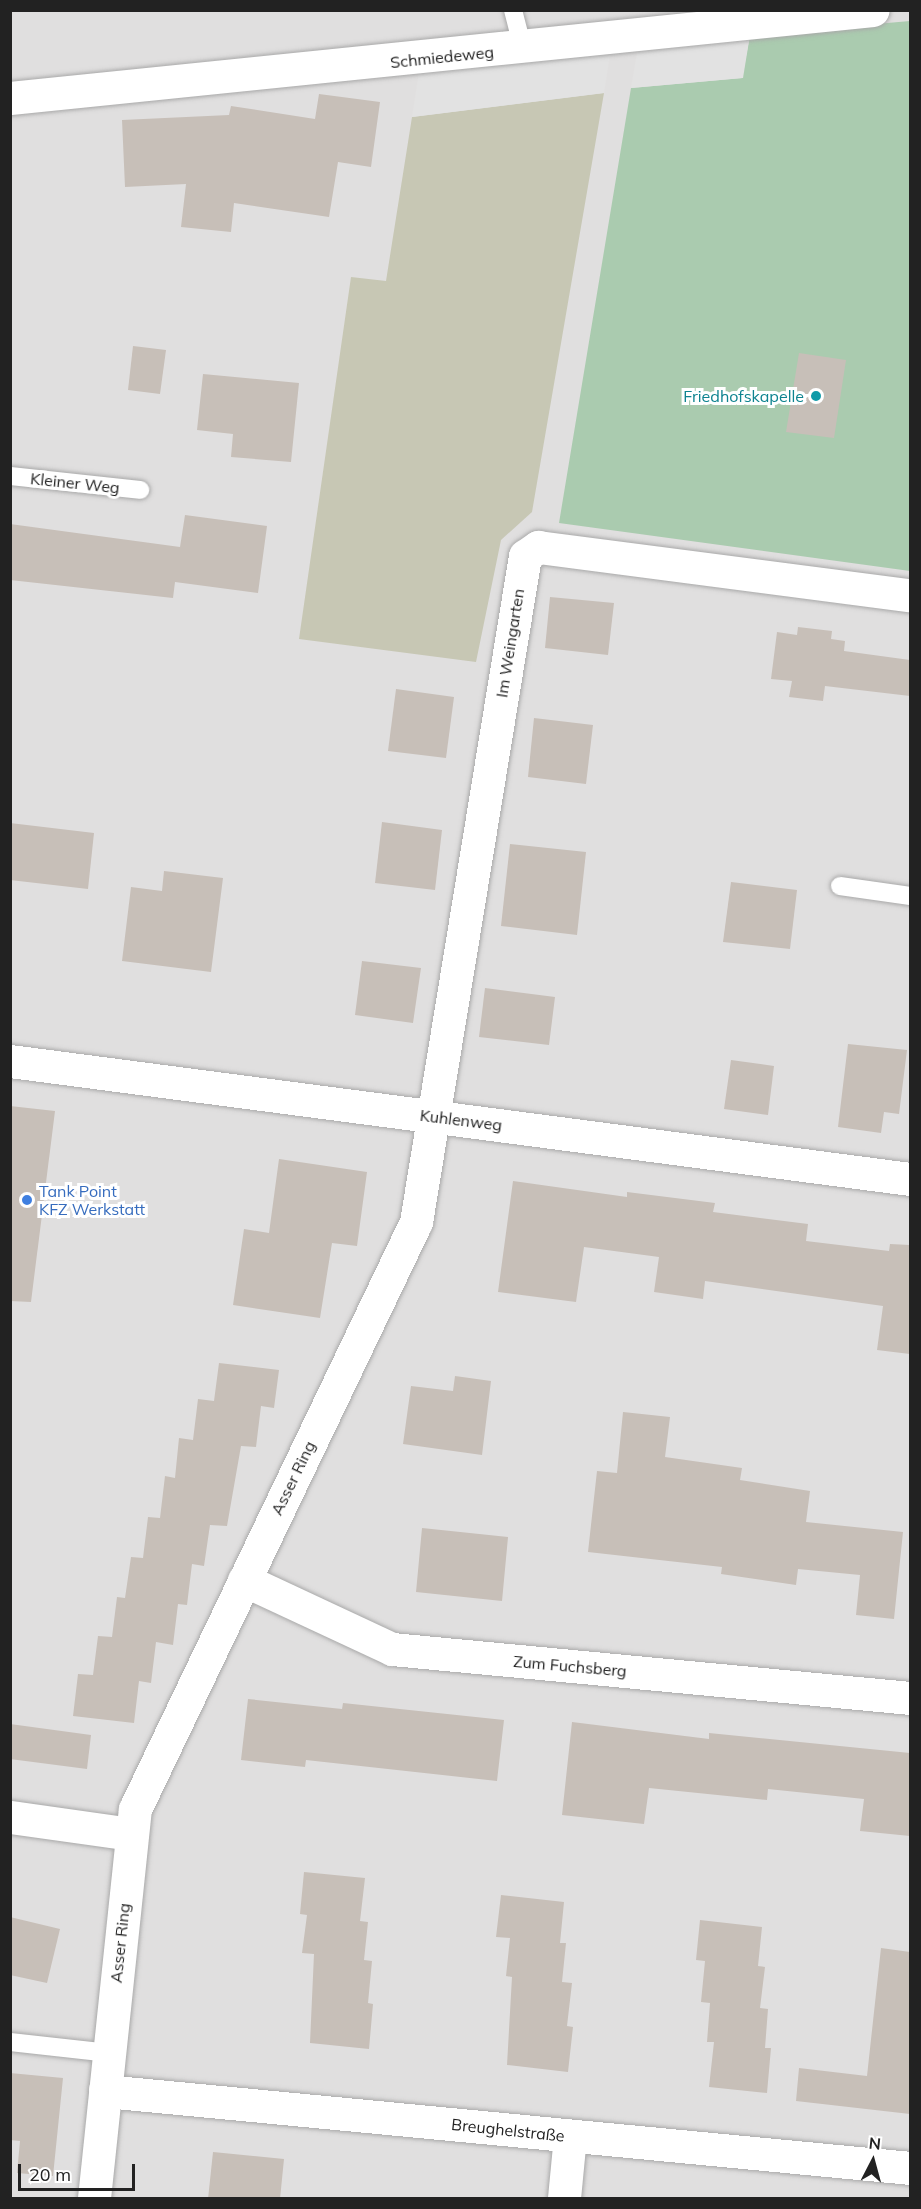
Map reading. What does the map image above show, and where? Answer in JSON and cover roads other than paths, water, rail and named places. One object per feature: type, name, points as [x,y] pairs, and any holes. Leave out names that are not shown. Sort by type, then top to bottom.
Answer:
[{"type":"street","name":"Schmiedeweg","points":[[10,98],[523,49],[873,10]]},
{"type":"street","name":"Im Weingarten","points":[[432,1116],[525,556],[537,547],[910,596]]},
{"type":"street","name":"Kuhlenweg","points":[[10,1061],[910,1179]]},
{"type":"street","name":"Asser Ring","points":[[94,2199],[135,1809],[416,1222],[432,1116]]},
{"type":"street","name":"Zum Fuchsberg","points":[[244,1580],[392,1649],[910,1698]]},
{"type":"street","points":[[10,1817],[131,1834]]},
{"type":"street","name":"Breughelstraße","points":[[105,2091],[910,2168]]},
{"type":"street","points":[[564,2199],[570,2136]]},
{"type":"lane","points":[[513,10],[523,49]]},
{"type":"lane","name":"Kleiner Weg","points":[[10,476],[140,490]]},
{"type":"lane","points":[[840,886],[910,896]]},
{"type":"lane","points":[[10,2042],[109,2053]]},
{"type":"place","name":"Friedhofskapelle","points":[[816,396]]},
{"type":"place","name":"Tank Point KFZ Werkstatt","points":[[27,1200]]}]
